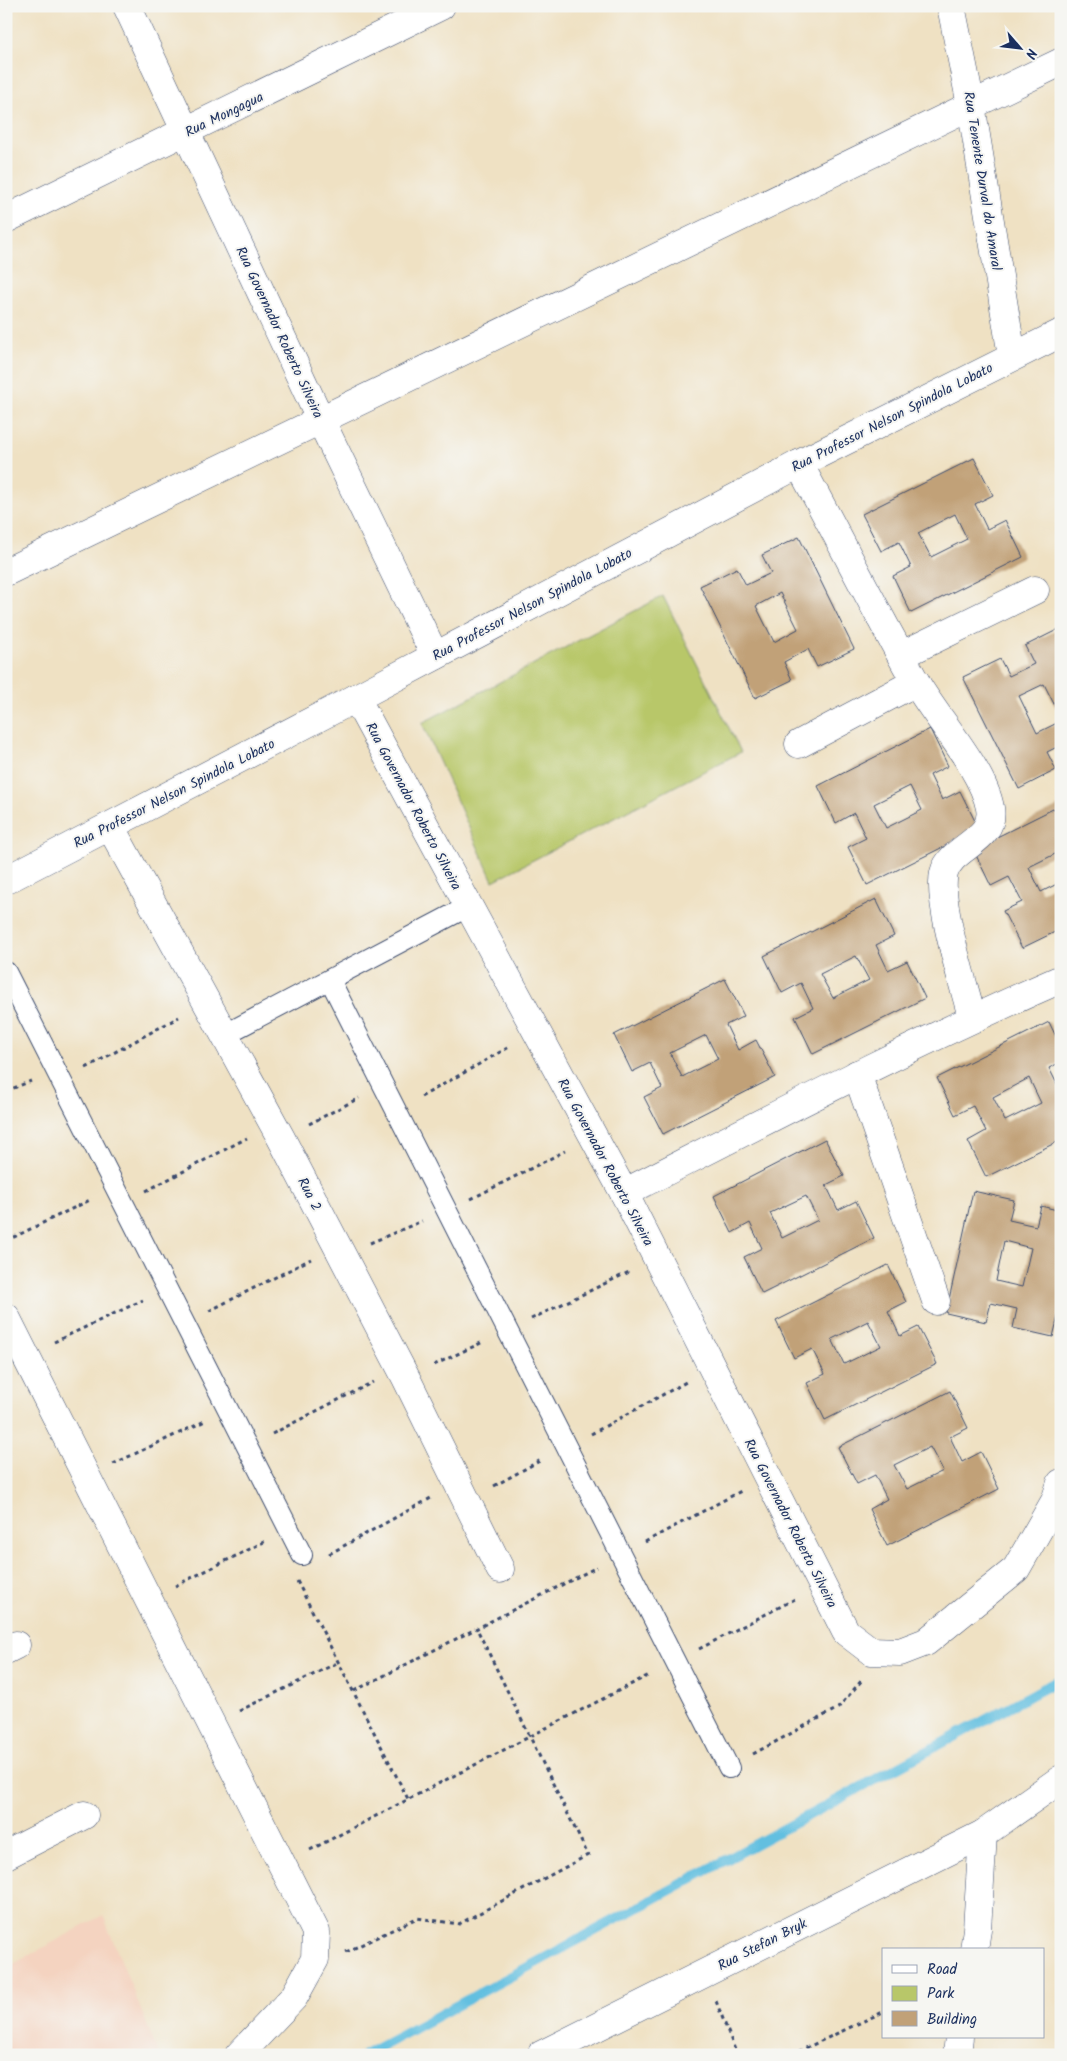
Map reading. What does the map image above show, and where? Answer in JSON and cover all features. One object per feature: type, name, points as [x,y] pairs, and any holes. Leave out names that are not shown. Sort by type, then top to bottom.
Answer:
[{"type":"street","name":"Rua Governador Roberto Silveira","points":[[127,6],[188,132],[321,421],[435,656]]},
{"type":"street","name":"Rua Mongagua","points":[[6,219],[188,132],[441,6]]},
{"type":"street","name":"Rua Tenente Durval do Amaral","points":[[950,6],[972,105],[1012,356]]},
{"type":"street","points":[[6,572],[1061,62]]},
{"type":"street","name":"Rua Professor Nelson Spindola Lobato","points":[[6,880],[799,464],[1061,333]]},
{"type":"street","points":[[799,464],[916,682],[983,786],[990,809],[988,825],[977,838],[952,858],[945,871],[943,884],[944,905],[972,1018]]},
{"type":"street","points":[[902,655],[1035,590]]},
{"type":"street","points":[[799,744],[916,682]]},
{"type":"street","name":"Rua Governador Roberto Silveira","points":[[356,698],[624,1193],[846,1632],[871,1651],[883,1651]]},
{"type":"street","name":"Rua 2","points":[[110,826],[278,1131],[500,1568]]},
{"type":"street","points":[[624,1193],[856,1074],[972,1018],[1061,978]]},
{"type":"street","points":[[856,1074],[936,1300]]},
{"type":"street","points":[[6,1317],[316,1932],[315,1958],[294,1998],[239,2055]]},
{"type":"street","points":[[883,1651],[900,1652],[926,1642],[1016,1569],[1055,1501],[1061,1483]]},
{"type":"street","name":"Rua Stefan Bryk","points":[[541,2055],[982,1834],[1061,1779]]},
{"type":"street","points":[[6,1856],[84,1815]]},
{"type":"street","points":[[974,1948],[982,1834]]},
{"type":"street","points":[[957,2055],[959,2038]]},
{"type":"lane","points":[[224,1036],[469,906]]},
{"type":"lane","points":[[6,972],[302,1555]]},
{"type":"lane","points":[[330,980],[729,1768]]},
{"type":"path","points":[[6,1090],[28,1081],[62,1082],[206,1002]]},
{"type":"path","points":[[396,1111],[537,1032]]},
{"type":"path","points":[[6,1240],[278,1131],[383,1086]]},
{"type":"path","points":[[184,1324],[337,1246]]},
{"type":"path","points":[[25,1355],[166,1289]]},
{"type":"path","points":[[247,1447],[400,1368]]},
{"type":"path","points":[[85,1477],[228,1410]]},
{"type":"path","points":[[354,1691],[621,1555],[768,1477]]},
{"type":"path","points":[[302,1555],[309,1565],[458,1484]]},
{"type":"path","points":[[148,1600],[289,1530]]},
{"type":"path","points":[[296,1578],[408,1799]]},
{"type":"path","points":[[283,1864],[822,1585]]},
{"type":"path","points":[[309,1969],[417,1918],[460,1924],[588,1856],[477,1629]]},
{"type":"path","points":[[729,1768],[838,1708],[853,1694],[883,1651]]},
{"type":"path","points":[[212,1724],[339,1662]]},
{"type":"path","points":[[705,1973],[737,2055]]},
{"type":"path","points":[[791,2055],[882,2012]]},
{"type":"shaded area","points":[[103,1915],[159,2055],[6,2055],[6,1968]]},
{"type":"green space","points":[[663,596],[741,752],[493,881],[422,723]]},
{"type":"building","points":[[974,458],[993,495],[975,504],[987,529],[1005,520],[1023,557],[911,613],[893,576],[911,567],[899,542],[881,551],[862,514]],"holes":[[[955,514],[967,539],[931,557],[918,533]]]},
{"type":"building","points":[[799,537],[854,649],[817,667],[808,649],[784,662],[792,680],[755,698],[700,586],[737,568],[746,585],[771,573],[762,555]],"holes":[[[780,593],[798,629],[774,642],[756,606]]]},
{"type":"building","points":[[1061,628],[1061,718],[1044,684],[1019,696],[1037,733],[1061,721],[1061,745],[1047,752],[1056,770],[1019,789],[963,677],[1000,659],[1009,676],[1034,664],[1025,646]]},
{"type":"building","points":[[930,729],[948,766],[930,775],[942,800],[960,791],[979,829],[867,885],[848,847],[866,838],[854,813],[836,823],[818,786]],"holes":[[[910,786],[922,810],[886,828],[874,804]]]},
{"type":"building","points":[[1061,805],[1061,851],[1029,867],[1041,892],[1061,882],[1061,929],[1022,948],[1003,911],[1022,902],[1009,877],[991,886],[973,849]]},
{"type":"building","points":[[876,899],[894,936],[876,945],[888,970],[907,961],[925,998],[813,1054],[795,1017],[813,1008],[801,983],[782,993],[764,956]],"holes":[[[856,956],[869,980],[833,998],[820,974]]]},
{"type":"building","points":[[725,979],[744,1016],[726,1025],[738,1050],[756,1040],[775,1077],[663,1134],[644,1097],[662,1088],[650,1063],[632,1072],[614,1035]],"holes":[[[706,1035],[718,1059],[682,1077],[670,1053]]]},
{"type":"building","points":[[1049,1022],[1061,1047],[1061,1062],[1049,1068],[1061,1092],[1061,1140],[986,1177],[968,1141],[986,1131],[973,1106],[955,1115],[937,1078]],"holes":[[[1029,1078],[1041,1103],[1005,1121],[993,1097]]]},
{"type":"building","points":[[825,1139],[844,1176],[826,1185],[838,1210],[856,1201],[874,1238],[762,1294],[744,1257],[762,1248],[750,1223],[732,1233],[714,1196]],"holes":[[[806,1196],[818,1220],[782,1238],[770,1213]]]},
{"type":"building","points":[[973,1191],[1014,1200],[1009,1220],[1036,1226],[1041,1206],[1061,1211],[1061,1304],[1053,1337],[1013,1328],[1017,1309],[991,1303],[986,1322],[946,1313]],"holes":[[[1004,1241],[1031,1248],[1022,1287],[996,1281]]]},
{"type":"building","points":[[888,1265],[906,1302],[888,1311],[900,1336],[918,1327],[937,1364],[825,1420],[807,1383],[825,1374],[812,1349],[794,1358],[776,1321]],"holes":[[[868,1321],[881,1346],[844,1364],[832,1339]]]},
{"type":"building","points":[[950,1391],[968,1428],[950,1437],[962,1462],[981,1452],[999,1489],[887,1546],[869,1509],[887,1499],[875,1475],[857,1484],[838,1447]],"holes":[[[930,1447],[943,1471],[907,1489],[894,1465]]]},
{"type":"waterway","points":[[365,2055],[1061,1679]]}]
